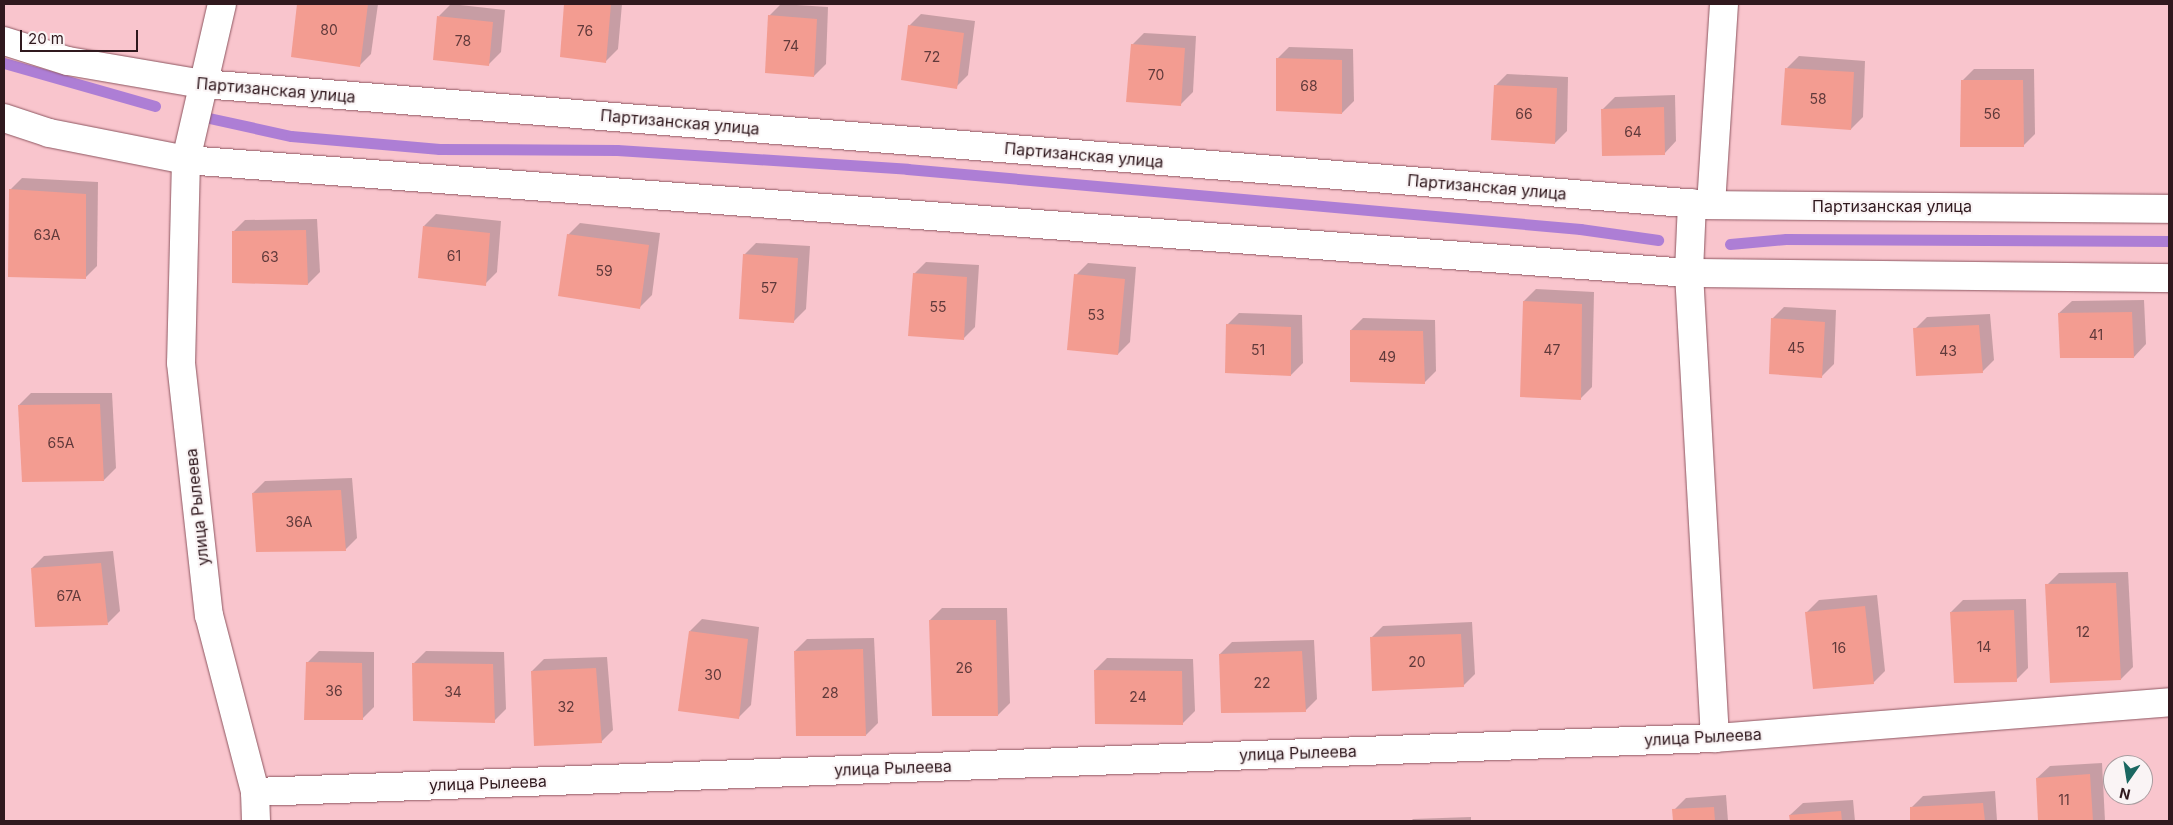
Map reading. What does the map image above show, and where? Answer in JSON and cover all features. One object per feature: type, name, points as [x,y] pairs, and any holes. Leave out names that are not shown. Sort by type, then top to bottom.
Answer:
[{"type":"street","name":"улица Рылеева","points":[[222,4],[186,160],[181,363],[209,615],[255,792],[1715,738],[2169,702]]},
{"type":"street","points":[[1715,738],[1689,273],[1701,204],[1724,4]]},
{"type":"street","name":"Партизанская улица","points":[[4,41],[68,61],[203,84],[1701,204],[2169,208]]},
{"type":"street","points":[[4,118],[49,133],[186,160],[1689,273],[2169,278]]},
{"type":"street","points":[[255,792],[256,821]]},
{"type":"building","points":[[297,4],[368,4],[360,67],[291,57]]},
{"type":"building","points":[[564,4],[611,4],[606,63],[560,57]]},
{"type":"building","points":[[768,15],[817,19],[814,77],[765,73]]},
{"type":"building","points":[[437,16],[493,22],[489,66],[433,60]]},
{"type":"building","points":[[908,25],[964,33],[957,89],[901,80]]},
{"type":"building","points":[[1131,44],[1185,48],[1181,106],[1126,102]]},
{"type":"building","points":[[1276,58],[1342,60],[1342,114],[1276,111]]},
{"type":"building","points":[[1785,68],[1854,72],[1851,130],[1781,125]]},
{"type":"building","points":[[1961,80],[2023,80],[2024,147],[1960,147]]},
{"type":"building","points":[[1494,85],[1557,88],[1555,144],[1491,140]]},
{"type":"building","points":[[1664,107],[1665,155],[1602,156],[1601,109]]},
{"type":"building","points":[[9,189],[86,194],[86,279],[8,277]]},
{"type":"building","points":[[423,226],[490,233],[486,286],[418,278]]},
{"type":"building","points":[[306,230],[308,285],[232,283],[232,231]]},
{"type":"building","points":[[567,234],[649,245],[640,309],[558,296]]},
{"type":"building","points":[[743,254],[798,258],[794,323],[739,319]]},
{"type":"building","points":[[913,273],[967,277],[964,340],[908,336]]},
{"type":"building","points":[[1074,274],[1125,279],[1118,355],[1067,350]]},
{"type":"building","points":[[1523,301],[1582,304],[1581,400],[1520,397]]},
{"type":"building","points":[[2132,312],[2134,358],[2060,358],[2058,313]]},
{"type":"building","points":[[1771,318],[1825,322],[1822,378],[1769,374]]},
{"type":"building","points":[[1226,324],[1291,327],[1291,376],[1225,373]]},
{"type":"building","points":[[1979,325],[1983,373],[1916,376],[1913,328]]},
{"type":"building","points":[[1350,330],[1423,331],[1425,384],[1350,382]]},
{"type":"building","points":[[100,404],[104,481],[22,482],[18,405]]},
{"type":"building","points":[[341,490],[346,551],[256,552],[252,493]]},
{"type":"building","points":[[101,563],[108,625],[35,627],[31,568]]},
{"type":"building","points":[[2116,583],[2121,680],[2050,683],[2045,584]]},
{"type":"building","points":[[1865,606],[1874,684],[1813,689],[1805,612]]},
{"type":"building","points":[[2014,610],[2017,682],[1954,683],[1950,612]]},
{"type":"building","points":[[929,620],[996,620],[998,716],[932,716]]},
{"type":"building","points":[[689,631],[748,639],[739,719],[678,711]]},
{"type":"building","points":[[1461,634],[1464,687],[1372,691],[1370,637]]},
{"type":"building","points":[[863,649],[866,736],[796,736],[794,651]]},
{"type":"building","points":[[1302,651],[1306,712],[1221,713],[1219,654]]},
{"type":"building","points":[[306,662],[362,663],[363,720],[304,720]]},
{"type":"building","points":[[412,663],[493,664],[495,723],[413,721]]},
{"type":"building","points":[[596,668],[602,743],[534,746],[531,671]]},
{"type":"building","points":[[1094,670],[1182,671],[1183,725],[1095,724]]},
{"type":"building","points":[[2090,774],[2093,821],[2038,821],[2036,778]]},
{"type":"building","points":[[1983,803],[1985,821],[1910,821],[1910,807]]},
{"type":"building","points":[[1714,807],[1715,821],[1673,821],[1672,809]]},
{"type":"building","points":[[1841,811],[1842,821],[1790,821],[1789,815]]},
{"type":"waterway","points":[[4,63],[155,106]]},
{"type":"waterway","points":[[209,118],[291,136],[439,149],[617,150],[907,169],[1580,229],[1658,240]]},
{"type":"waterway","points":[[1730,244],[1786,239],[2169,241]]}]
